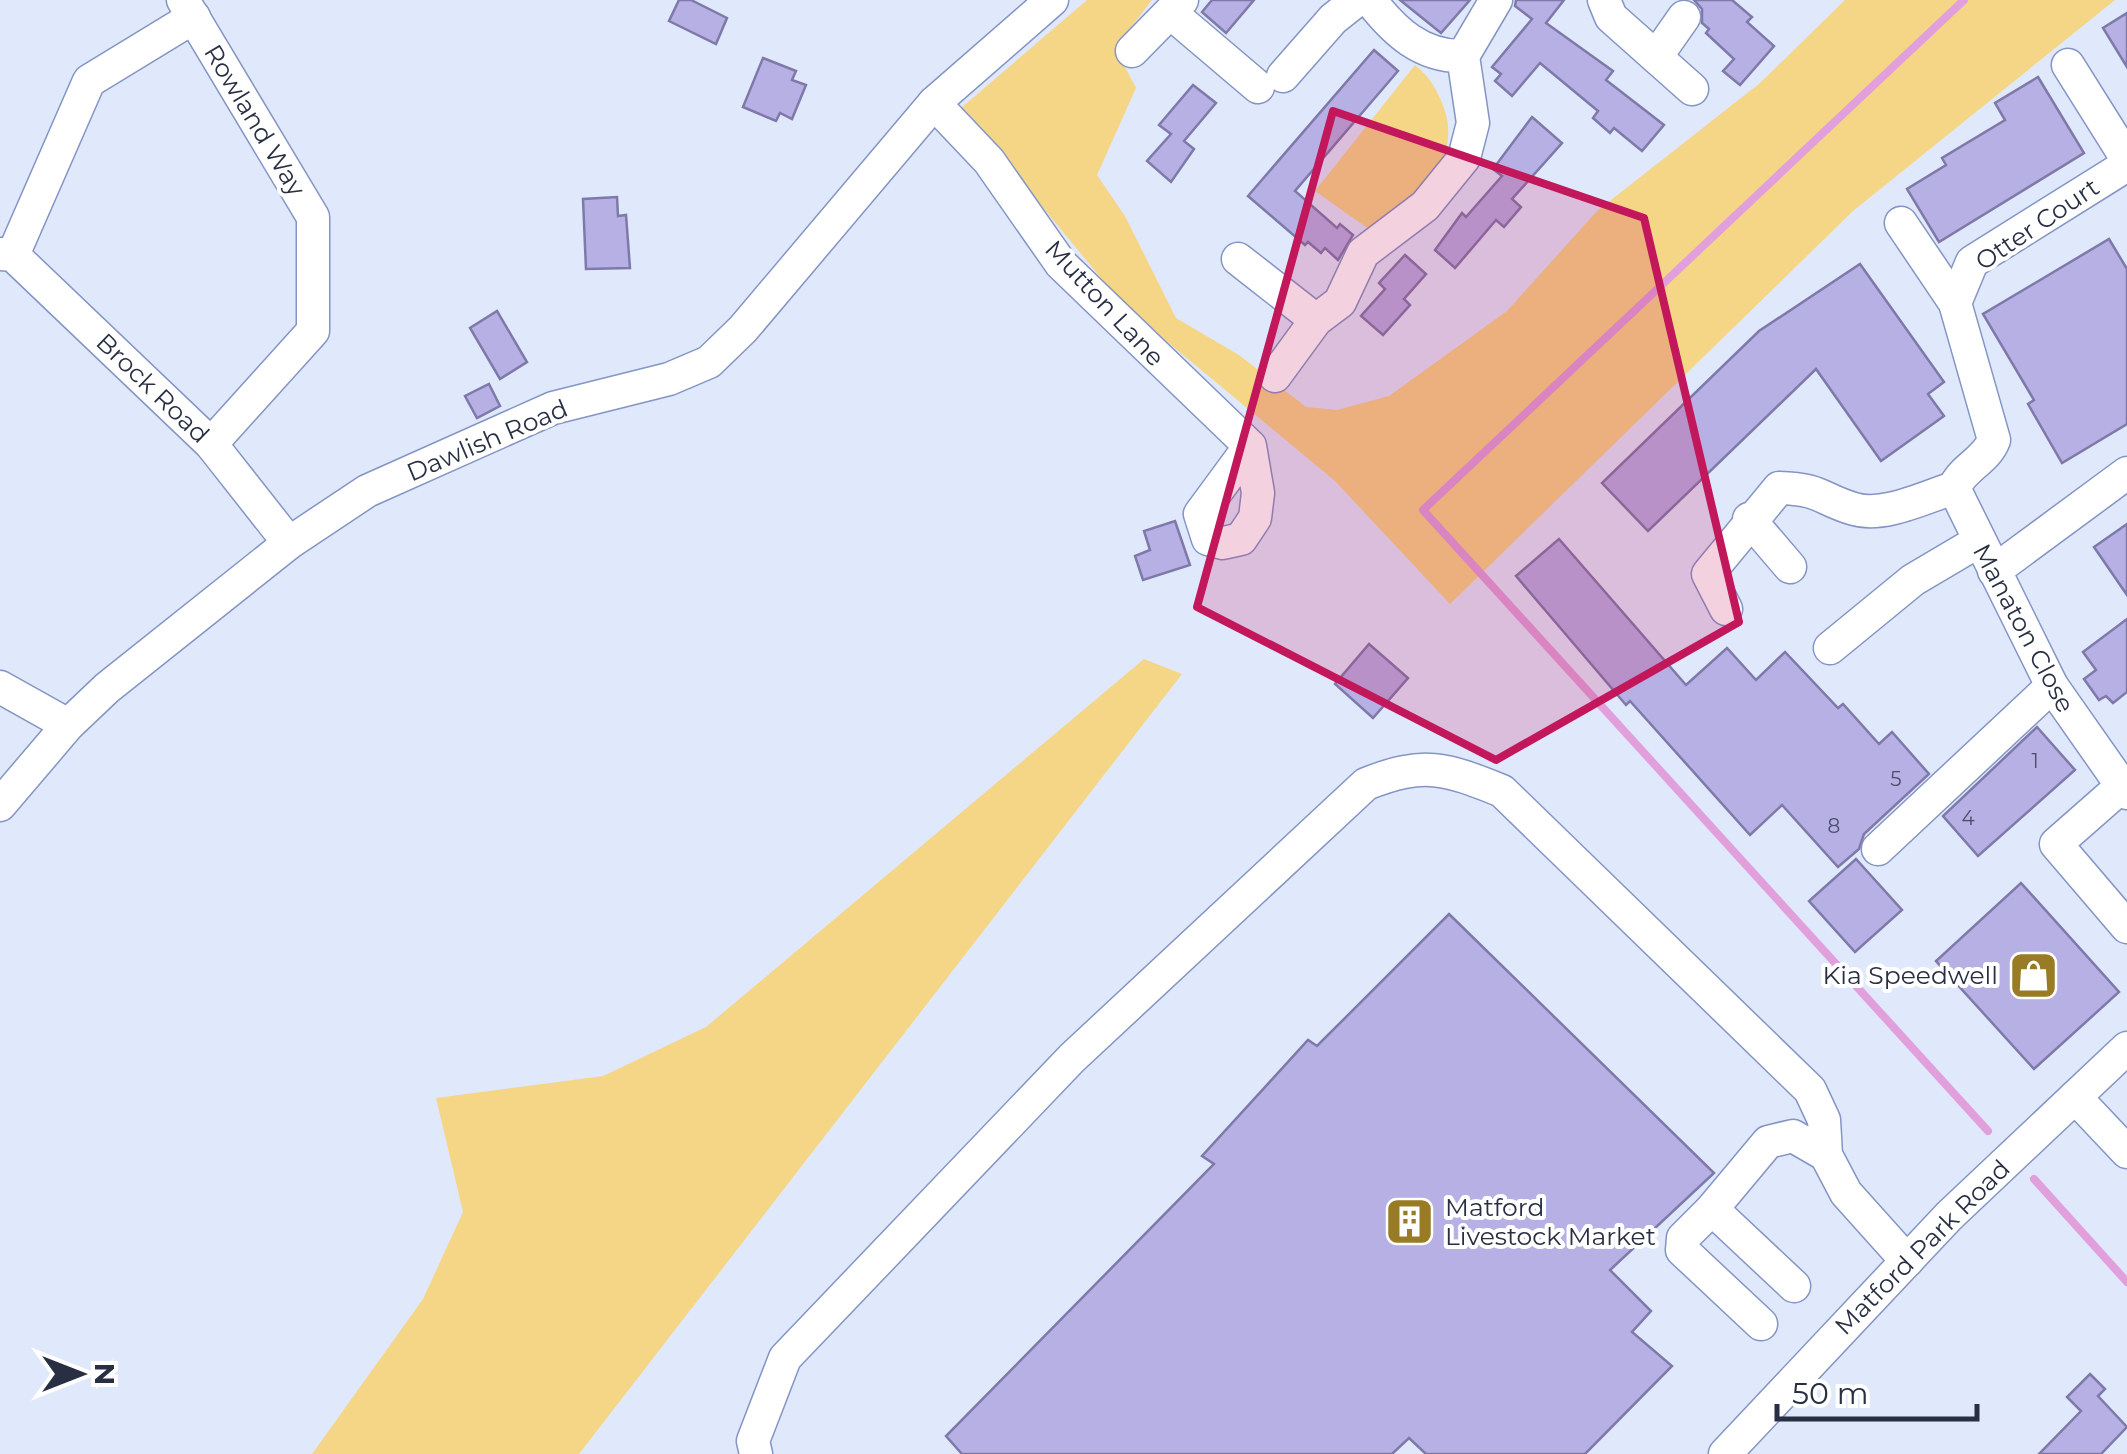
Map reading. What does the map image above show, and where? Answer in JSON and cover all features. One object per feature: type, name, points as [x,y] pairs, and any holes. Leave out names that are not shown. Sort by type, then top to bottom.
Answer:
[{"type":"street","name":"Dawlish Road","points":[[0,805],[68,725],[107,688],[289,542],[367,491],[553,408],[668,378],[708,362],[743,329],[934,103],[1052,0]]},
{"type":"street","points":[[1132,51],[1177,7],[1197,39],[1270,82],[1332,18],[1357,0]]},
{"type":"street","points":[[1370,0],[1404,38],[1448,56],[1462,56]]},
{"type":"street","points":[[1275,376],[1316,320],[1340,302],[1372,242],[1425,206],[1464,158],[1473,123],[1462,56],[1496,0]]},
{"type":"street","points":[[1604,0],[1611,17],[1692,89]]},
{"type":"street","points":[[6,254],[89,80],[189,9]]},
{"type":"street","name":"Rowland Way","points":[[189,9],[313,217],[313,331],[212,444]]},
{"type":"street","points":[[1656,57],[1684,18]]},
{"type":"street","points":[[2068,66],[2126,167]]},
{"type":"street","name":"Mutton Lane","points":[[934,103],[989,161],[1061,264],[1250,446]]},
{"type":"street","name":"Otter Court","points":[[1955,303],[1972,262],[2126,167]]},
{"type":"street","points":[[1726,609],[1708,574],[1749,519],[1780,488],[1812,488],[1855,510],[1880,511],[1954,488],[1960,475],[1989,452],[1993,427],[1976,386],[1955,303],[1900,223]]},
{"type":"street","name":"Brock Road","points":[[6,254],[212,444],[289,542]]},
{"type":"street","points":[[1238,259],[1316,320]]},
{"type":"street","points":[[1994,571],[2127,473]]},
{"type":"street","name":"Manaton Close","points":[[1954,488],[2052,686],[2124,789]]},
{"type":"street","points":[[1749,519],[1790,568]]},
{"type":"street","points":[[1830,648],[1913,580],[1979,541]]},
{"type":"street","points":[[1878,849],[2052,686]]},
{"type":"street","points":[[0,687],[68,725]]},
{"type":"street","points":[[756,1454],[753,1441],[785,1358],[1072,1058],[1366,784],[1407,768],[1456,772],[1502,791],[1810,1090],[1824,1120],[1826,1155],[1846,1193],[1907,1262]]},
{"type":"street","points":[[2124,789],[2056,844],[2127,928]]},
{"type":"street","name":"Matford Park Road","points":[[1725,1454],[1907,1262],[2127,1048]]},
{"type":"street","points":[[2074,1097],[2125,1158]]},
{"type":"street","points":[[1761,1324],[1682,1250],[1683,1238],[1768,1142],[1793,1136],[1826,1155]]},
{"type":"street","points":[[1712,1209],[1794,1286]]},
{"type":"highlighted area","points":[[1333,111],[1644,218],[1739,622],[1496,760],[1197,607]]},
{"type":"shaded area","points":[[1087,0],[1152,0],[1115,48],[1136,88],[1097,175],[1125,216],[1176,318],[1239,355],[1306,407],[1337,410],[1389,396],[1507,311],[1597,211],[1760,83],[1845,0],[2115,0],[1853,211],[1450,604],[1335,481],[1124,306],[961,108]]},
{"type":"shaded area","points":[[1415,65],[1431,82],[1442,103],[1448,124],[1447,143],[1432,176],[1373,232],[1315,191]]},
{"type":"shaded area","points":[[1144,659],[1182,674],[579,1454],[312,1454],[423,1299],[463,1212],[436,1098],[603,1076],[706,1027]]},
{"type":"building","points":[[679,0],[691,0],[727,18],[716,44],[669,21]]},
{"type":"building","points":[[1212,0],[1254,0],[1226,33],[1202,12]]},
{"type":"building","points":[[1400,0],[1470,0],[1441,33]]},
{"type":"building","points":[[1516,0],[1564,0],[1546,23],[1613,71],[1606,80],[1664,125],[1642,151],[1614,128],[1610,133],[1593,118],[1598,111],[1540,63],[1512,96],[1495,81],[1501,74],[1492,67],[1532,19],[1515,6]]},
{"type":"building","points":[[1694,0],[1732,0],[1752,17],[1747,22],[1774,46],[1740,85],[1723,71],[1734,59],[1706,33],[1709,29],[1702,23],[1702,9]]},
{"type":"building","points":[[2127,13],[2127,67],[2103,28]]},
{"type":"building","points":[[1374,50],[1398,71],[1295,191],[1337,228],[1340,224],[1353,235],[1338,260],[1325,248],[1321,253],[1308,242],[1305,245],[1248,196]]},
{"type":"building","points":[[763,58],[796,71],[792,80],[806,85],[792,119],[780,113],[776,121],[743,107]]},
{"type":"building","points":[[2038,77],[2084,153],[1939,242],[1907,189],[1946,165],[1942,158],[2005,120],[1995,103]]},
{"type":"building","points":[[1193,85],[1216,103],[1184,141],[1194,149],[1171,182],[1147,161],[1171,134],[1159,125]]},
{"type":"building","points":[[1532,117],[1562,143],[1512,199],[1521,207],[1504,227],[1496,220],[1455,268],[1435,250],[1462,213],[1466,217],[1502,176],[1493,169]]},
{"type":"building","points":[[617,197],[618,216],[626,215],[630,268],[586,269],[583,199]]},
{"type":"building","points":[[2109,239],[2127,269],[2127,424],[2062,463],[2028,404],[2034,400],[1983,314]]},
{"type":"building","points":[[1405,255],[1426,274],[1404,299],[1410,305],[1383,335],[1361,316],[1385,289],[1379,283]]},
{"type":"building","points":[[1860,264],[1944,382],[1928,394],[1944,416],[1881,461],[1816,369],[1648,531],[1602,483],[1759,331]]},
{"type":"building","points":[[497,311],[527,362],[500,379],[470,328]]},
{"type":"building","points":[[489,384],[500,406],[477,418],[465,396]]},
{"type":"building","points":[[1175,521],[1190,565],[1143,580],[1135,556],[1150,550],[1144,531]]},
{"type":"building","points":[[2127,524],[2127,595],[2094,547]]},
{"type":"building","points":[[1559,539],[1686,685],[1727,648],[1756,680],[1785,652],[1838,708],[1843,704],[1879,744],[1892,732],[1929,774],[1864,834],[1859,849],[1838,867],[1782,805],[1750,835],[1630,701],[1626,705],[1516,576]]},
{"type":"building","points":[[2127,619],[2127,692],[2113,703],[2106,696],[2099,700],[2084,679],[2096,670],[2083,652]]},
{"type":"building","points":[[1369,644],[1408,678],[1373,718],[1335,684]]},
{"type":"building","points":[[2037,727],[2075,770],[1978,856],[1943,816]]},
{"type":"building","points":[[1856,859],[1902,910],[1855,952],[1809,901]]},
{"type":"building","points":[[2021,883],[2119,992],[2034,1069],[1936,961]]},
{"type":"building","name":"Matford Livestock Market","points":[[1449,914],[1714,1173],[1610,1270],[1651,1311],[1632,1332],[1672,1366],[1585,1454],[1426,1454],[1409,1438],[1392,1454],[962,1454],[946,1436],[1214,1164],[1202,1156],[1308,1040],[1317,1046]]},
{"type":"building","points":[[2090,1374],[2105,1389],[2098,1396],[2127,1427],[2101,1454],[2039,1454],[2081,1411],[2067,1397]]},
{"type":"waterway","points":[[1964,0],[1423,510],[1988,1131]]},
{"type":"waterway","points":[[2034,1179],[2127,1282]]},
{"type":"place","name":"Kia Speedwell","points":[[2033,975]]},
{"type":"place","name":"Matford Livestock Market","points":[[1410,1221]]}]
